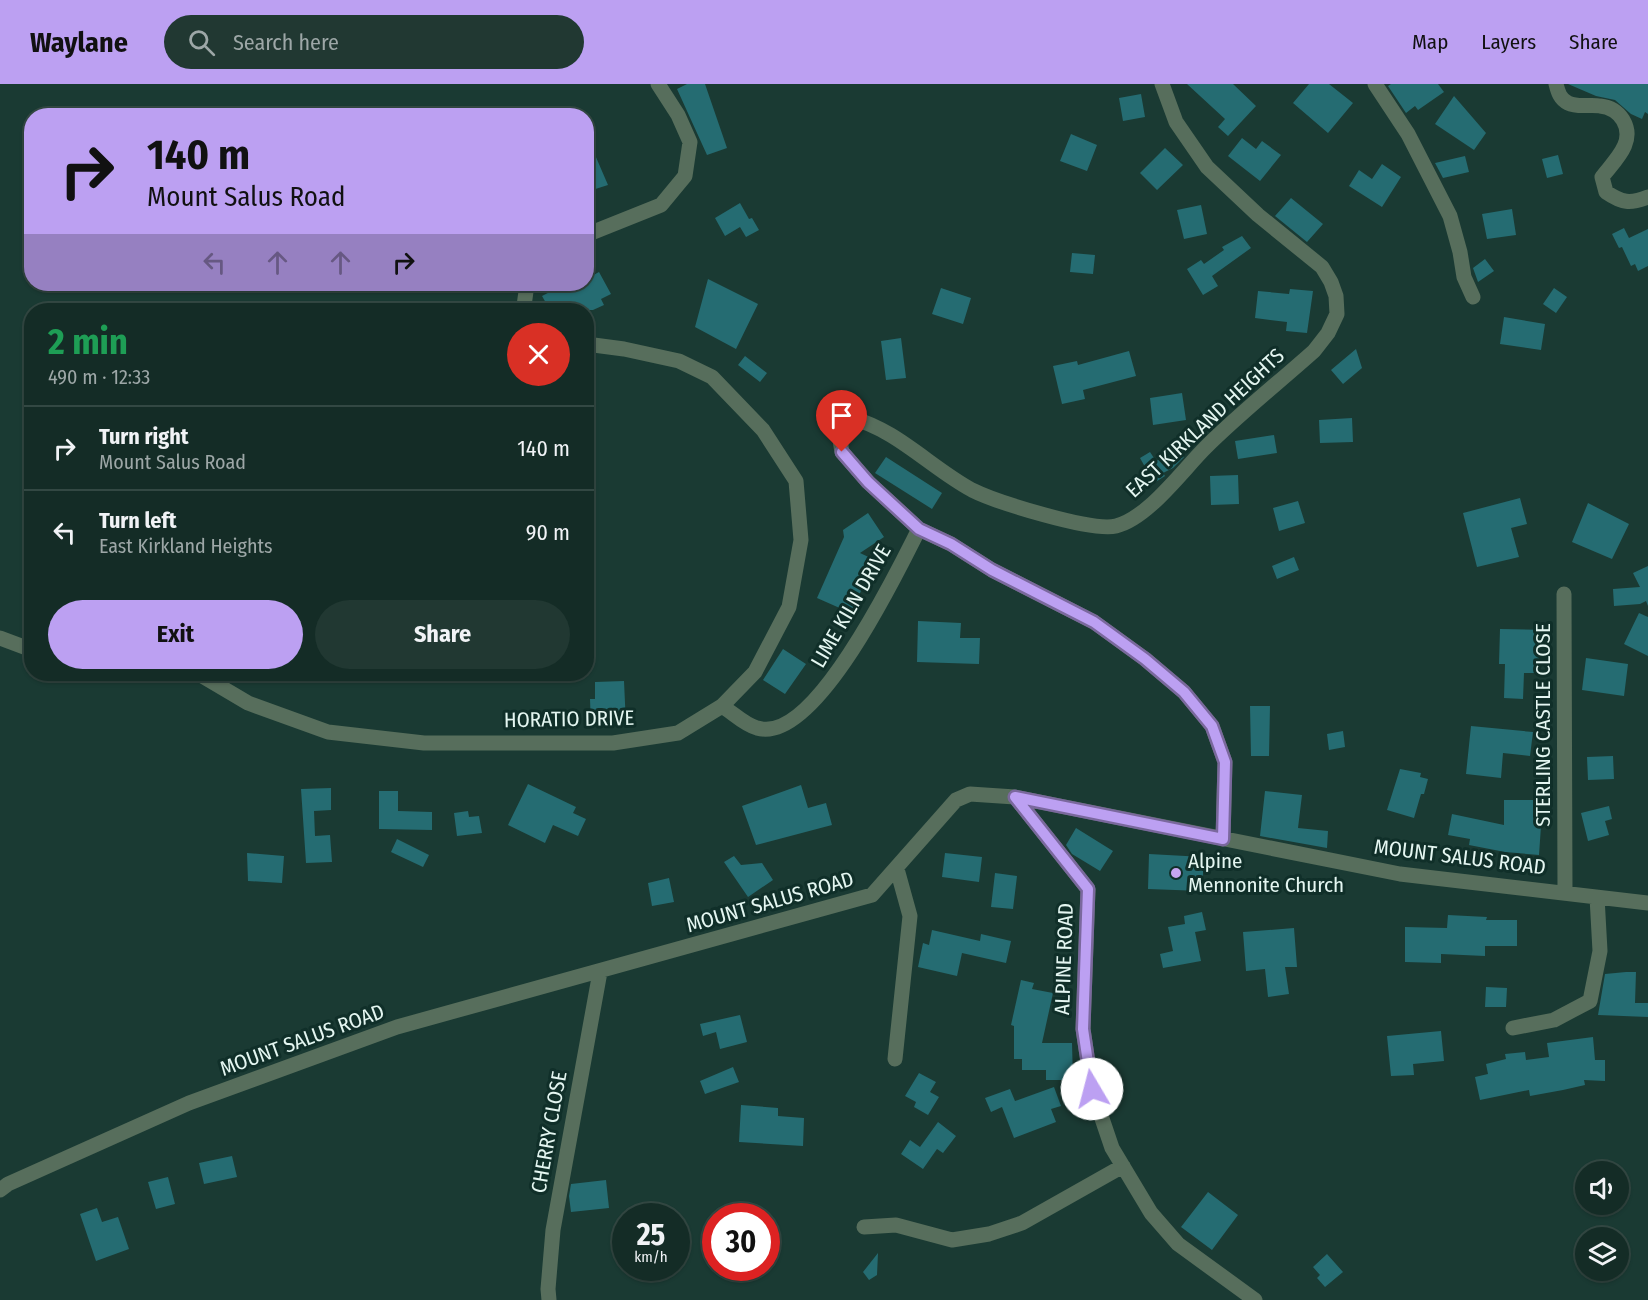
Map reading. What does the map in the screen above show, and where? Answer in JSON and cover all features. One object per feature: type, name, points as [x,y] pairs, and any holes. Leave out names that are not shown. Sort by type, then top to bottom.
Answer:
[{"type":"street","points":[[594,232],[661,205],[685,176],[690,142],[678,115],[658,84]]},
{"type":"street","name":"EAST KIRKLAND HEIGHTS","points":[[1162,84],[1176,122],[1208,167],[1258,214],[1322,267],[1331,282],[1336,296],[1338,314],[1328,333],[1314,351],[1206,447],[1145,510],[1117,526],[1102,528],[1059,518],[974,491],[946,475],[872,423],[851,418],[839,434],[842,452],[868,482],[919,529],[951,544],[992,570],[1094,622],[1145,659],[1184,692],[1212,726],[1225,762],[1223,839]]},
{"type":"street","points":[[1376,84],[1408,134],[1450,216],[1464,277],[1473,297]]},
{"type":"street","points":[[1556,84],[1558,94],[1567,103],[1576,106],[1602,106],[1618,113],[1627,127],[1628,139],[1623,150],[1602,177],[1606,192],[1619,201],[1635,201],[1648,197]]},
{"type":"street","name":"HORATIO DRIVE","points":[[211,681],[248,703],[328,732],[424,743],[613,743],[678,733],[722,706],[755,672],[789,607],[801,540],[796,481],[763,430],[712,377],[679,361],[594,345]]},
{"type":"street","name":"LIME KILN DRIVE","points":[[722,706],[758,729],[777,727],[795,717],[827,688],[863,634],[919,529]]},
{"type":"street","name":"STERLING CASTLE CLOSE","points":[[1564,594],[1565,891]]},
{"type":"street","points":[[0,638],[24,647]]},
{"type":"street","name":"MOUNT SALUS ROAD","points":[[0,1190],[8,1184],[189,1103],[375,1035],[872,895],[956,800],[970,794],[1015,797],[1400,874],[1565,891],[1648,903]]},
{"type":"street","name":"ALPINE ROAD","points":[[1015,797],[1088,889],[1083,1029],[1092,1089],[1112,1148],[1151,1213],[1178,1244],[1255,1300]]},
{"type":"street","points":[[895,1059],[910,916],[897,868]]},
{"type":"street","points":[[1513,1028],[1554,1020],[1590,1001],[1600,951],[1597,897]]},
{"type":"street","name":"CHERRY CLOSE","points":[[549,1300],[553,1230],[600,972]]},
{"type":"street","points":[[864,1227],[896,1225],[952,1240],[989,1234],[1022,1223],[1123,1166]]},
{"type":"building","points":[[687,84],[705,84],[727,148],[707,155],[677,89]]},
{"type":"building","points":[[1187,84],[1233,84],[1256,106],[1228,136],[1218,127],[1225,119]]},
{"type":"building","points":[[1309,84],[1329,84],[1353,103],[1328,133],[1293,103]]},
{"type":"building","points":[[1391,84],[1438,84],[1444,92],[1418,110],[1415,106],[1406,113],[1388,86]]},
{"type":"building","points":[[1568,84],[1648,84],[1648,114],[1645,112],[1642,119],[1631,114],[1615,100],[1596,96]]},
{"type":"building","points":[[1141,94],[1145,117],[1123,121],[1119,98]]},
{"type":"building","points":[[1454,96],[1486,133],[1474,150],[1435,124]]},
{"type":"building","points":[[1071,134],[1097,145],[1087,171],[1060,161]]},
{"type":"building","points":[[1242,138],[1256,149],[1262,141],[1281,155],[1260,181],[1228,156]]},
{"type":"building","points":[[1165,148],[1183,165],[1157,190],[1140,173]]},
{"type":"building","points":[[594,153],[608,185],[594,189]]},
{"type":"building","points":[[1558,155],[1563,174],[1547,178],[1542,159]]},
{"type":"building","points":[[1465,156],[1469,172],[1443,178],[1435,163]]},
{"type":"building","points":[[1382,164],[1401,177],[1382,207],[1349,186],[1359,170],[1372,179]]},
{"type":"building","points":[[1291,198],[1323,224],[1307,242],[1275,216]]},
{"type":"building","points":[[740,203],[749,219],[752,218],[759,230],[746,237],[740,227],[725,236],[715,218]]},
{"type":"building","points":[[1201,205],[1207,234],[1184,239],[1177,210]]},
{"type":"building","points":[[1512,209],[1516,235],[1487,239],[1482,214]]},
{"type":"building","points":[[1624,228],[1629,238],[1648,229],[1648,266],[1638,271],[1635,264],[1631,266],[1622,247],[1619,248],[1612,234]]},
{"type":"building","points":[[1242,236],[1251,248],[1212,276],[1218,286],[1203,295],[1187,269],[1201,260],[1204,264],[1224,250],[1222,247]]},
{"type":"building","points":[[1072,253],[1095,255],[1093,274],[1070,272]]},
{"type":"building","points":[[1485,259],[1494,271],[1478,282],[1473,268]]},
{"type":"building","points":[[599,272],[611,294],[601,299],[604,305],[594,310],[594,303],[546,303],[542,296],[552,291],[594,291],[594,275]]},
{"type":"building","points":[[708,279],[758,304],[736,349],[695,327]]},
{"type":"building","points":[[941,288],[971,298],[963,324],[932,314]]},
{"type":"building","points":[[1554,288],[1567,297],[1556,313],[1543,304]]},
{"type":"building","points":[[1290,289],[1313,291],[1307,333],[1286,331],[1287,322],[1255,318],[1258,291],[1289,294]]},
{"type":"building","points":[[1504,317],[1545,324],[1541,350],[1500,344]]},
{"type":"building","points":[[901,338],[906,378],[886,380],[881,341]]},
{"type":"building","points":[[1356,349],[1362,368],[1343,384],[1331,370]]},
{"type":"building","points":[[1129,351],[1136,376],[1083,390],[1085,399],[1062,404],[1053,366],[1077,361],[1078,365]]},
{"type":"building","points":[[745,356],[767,373],[760,382],[738,365]]},
{"type":"building","points":[[1182,393],[1186,420],[1153,425],[1150,398]]},
{"type":"building","points":[[1352,418],[1353,442],[1320,443],[1319,420]]},
{"type":"building","points":[[1274,435],[1277,453],[1238,459],[1235,441]]},
{"type":"building","points":[[1180,450],[1184,457],[1173,468],[1163,473],[1165,476],[1154,483],[1140,458],[1150,452],[1156,461]]},
{"type":"building","points":[[886,457],[942,493],[932,509],[875,473]]},
{"type":"building","points":[[1238,475],[1239,504],[1211,505],[1210,476]]},
{"type":"building","points":[[1520,498],[1527,524],[1511,528],[1519,557],[1477,567],[1463,513]]},
{"type":"building","points":[[1298,501],[1305,523],[1279,531],[1273,508]]},
{"type":"building","points":[[1588,503],[1629,524],[1612,559],[1572,542]]},
{"type":"building","points":[[868,513],[884,537],[860,553],[875,560],[851,613],[817,598],[844,537],[843,530]]},
{"type":"building","points":[[1294,557],[1299,570],[1277,579],[1272,566]]},
{"type":"building","points":[[1648,566],[1648,606],[1646,601],[1640,604],[1614,606],[1613,589],[1640,587],[1633,573]]},
{"type":"building","points":[[1639,613],[1648,617],[1648,656],[1624,644]]},
{"type":"building","points":[[918,621],[961,623],[960,638],[980,638],[979,664],[917,662]]},
{"type":"building","points":[[1500,629],[1549,630],[1549,647],[1539,647],[1539,673],[1524,673],[1523,699],[1504,698],[1505,664],[1499,664]]},
{"type":"building","points":[[783,649],[806,664],[785,694],[763,680]]},
{"type":"building","points":[[1586,658],[1628,664],[1624,696],[1582,690]]},
{"type":"building","points":[[624,681],[626,725],[591,726],[590,699],[595,699],[595,682]]},
{"type":"building","points":[[1250,706],[1270,706],[1269,756],[1251,756]]},
{"type":"building","points":[[1471,726],[1533,732],[1530,756],[1503,753],[1501,778],[1466,774]]},
{"type":"building","points":[[1343,731],[1345,747],[1329,750],[1327,734]]},
{"type":"building","points":[[1613,756],[1614,779],[1588,780],[1587,757]]},
{"type":"building","points":[[1400,769],[1421,773],[1420,777],[1428,779],[1414,818],[1387,810]]},
{"type":"building","points":[[528,784],[576,807],[573,813],[586,819],[578,836],[553,825],[545,843],[508,825]]},
{"type":"building","points":[[801,785],[808,808],[826,803],[832,825],[756,845],[742,806]]},
{"type":"building","points":[[331,788],[331,810],[314,811],[315,836],[330,835],[332,862],[306,863],[301,789]]},
{"type":"building","points":[[379,791],[398,791],[398,811],[432,812],[432,830],[379,829]]},
{"type":"building","points":[[1265,791],[1302,795],[1298,828],[1328,831],[1327,848],[1260,836]]},
{"type":"building","points":[[1504,800],[1533,800],[1534,826],[1541,826],[1539,855],[1505,852],[1469,845],[1470,839],[1448,835],[1452,814],[1504,825]]},
{"type":"building","points":[[1609,806],[1612,819],[1605,821],[1609,835],[1588,841],[1581,813]]},
{"type":"building","points":[[468,811],[469,817],[479,816],[482,833],[457,836],[454,813]]},
{"type":"building","points":[[1076,828],[1113,851],[1100,871],[1072,854],[1066,845]]},
{"type":"building","points":[[397,839],[429,855],[423,867],[391,852]]},
{"type":"building","points":[[247,853],[284,856],[282,883],[248,881]]},
{"type":"building","points":[[945,853],[982,857],[979,882],[942,877]]},
{"type":"building","name":"Alpine Mennonite Church","points":[[1149,854],[1204,857],[1202,891],[1148,889]]},
{"type":"building","points":[[734,856],[741,865],[762,863],[773,880],[748,897],[724,862]]},
{"type":"building","points":[[995,873],[1017,876],[1013,909],[991,907]]},
{"type":"building","points":[[669,878],[674,902],[652,906],[648,883]]},
{"type":"building","points":[[1202,912],[1206,930],[1195,932],[1201,961],[1163,968],[1160,954],[1173,951],[1168,927],[1185,924],[1184,916]]},
{"type":"building","points":[[1448,915],[1487,917],[1486,920],[1517,920],[1517,946],[1485,946],[1485,956],[1441,954],[1441,963],[1405,962],[1405,927],[1447,928]]},
{"type":"building","points":[[1294,928],[1297,967],[1285,967],[1289,994],[1268,997],[1265,969],[1246,971],[1243,932]]},
{"type":"building","points":[[932,930],[980,941],[981,934],[1011,941],[1006,963],[962,953],[957,976],[918,967],[923,943],[929,945]]},
{"type":"building","points":[[1636,972],[1635,1003],[1648,1003],[1648,1017],[1598,1015],[1605,974]]},
{"type":"building","points":[[1021,980],[1034,983],[1032,989],[1053,993],[1042,1043],[1072,1043],[1073,1080],[1046,1080],[1046,1070],[1022,1070],[1022,1059],[1014,1059],[1014,1026],[1011,1025]]},
{"type":"building","points":[[1486,987],[1507,988],[1506,1007],[1485,1007]]},
{"type":"building","points":[[740,1015],[747,1042],[720,1049],[716,1032],[703,1036],[700,1024]]},
{"type":"building","points":[[1441,1031],[1444,1061],[1413,1064],[1414,1075],[1391,1076],[1387,1036]]},
{"type":"building","points":[[1593,1037],[1595,1060],[1605,1060],[1605,1081],[1584,1080],[1585,1085],[1563,1090],[1530,1096],[1529,1090],[1480,1100],[1475,1077],[1488,1074],[1486,1064],[1506,1059],[1505,1054],[1525,1052],[1526,1060],[1549,1057],[1547,1043]]},
{"type":"building","points":[[733,1067],[739,1082],[705,1094],[700,1081]]},
{"type":"building","points":[[919,1073],[936,1082],[930,1092],[939,1097],[928,1115],[914,1107],[916,1102],[905,1096]]},
{"type":"building","points":[[1054,1087],[1061,1106],[1051,1109],[1056,1122],[1014,1138],[1002,1107],[991,1112],[985,1098],[1010,1089],[1015,1101]]},
{"type":"building","points":[[741,1105],[778,1108],[778,1116],[804,1118],[803,1146],[739,1142]]},
{"type":"building","points":[[938,1122],[956,1136],[943,1153],[937,1149],[923,1169],[901,1154],[910,1140],[920,1147]]},
{"type":"building","points":[[232,1156],[237,1177],[204,1184],[199,1163]]},
{"type":"building","points":[[168,1177],[175,1204],[156,1209],[148,1182]]},
{"type":"building","points":[[606,1180],[609,1208],[571,1212],[569,1196],[571,1184]]},
{"type":"building","points":[[1208,1192],[1238,1215],[1212,1250],[1181,1227]]},
{"type":"building","points":[[97,1208],[102,1222],[118,1217],[129,1249],[96,1261],[80,1214]]},
{"type":"building","points":[[878,1253],[877,1275],[869,1280],[863,1272]]},
{"type":"building","points":[[1327,1254],[1343,1272],[1325,1287],[1317,1278],[1320,1275],[1313,1267]]},
{"type":"place","name":"Alpine Mennonite Church","points":[[1176,873]]},
{"type":"route","points":[[842,452],[868,482],[919,529],[951,544],[992,570],[1094,622],[1145,659],[1184,692],[1212,726],[1225,762],[1223,839],[1015,797],[1088,889],[1083,1029],[1092,1089]]}]
